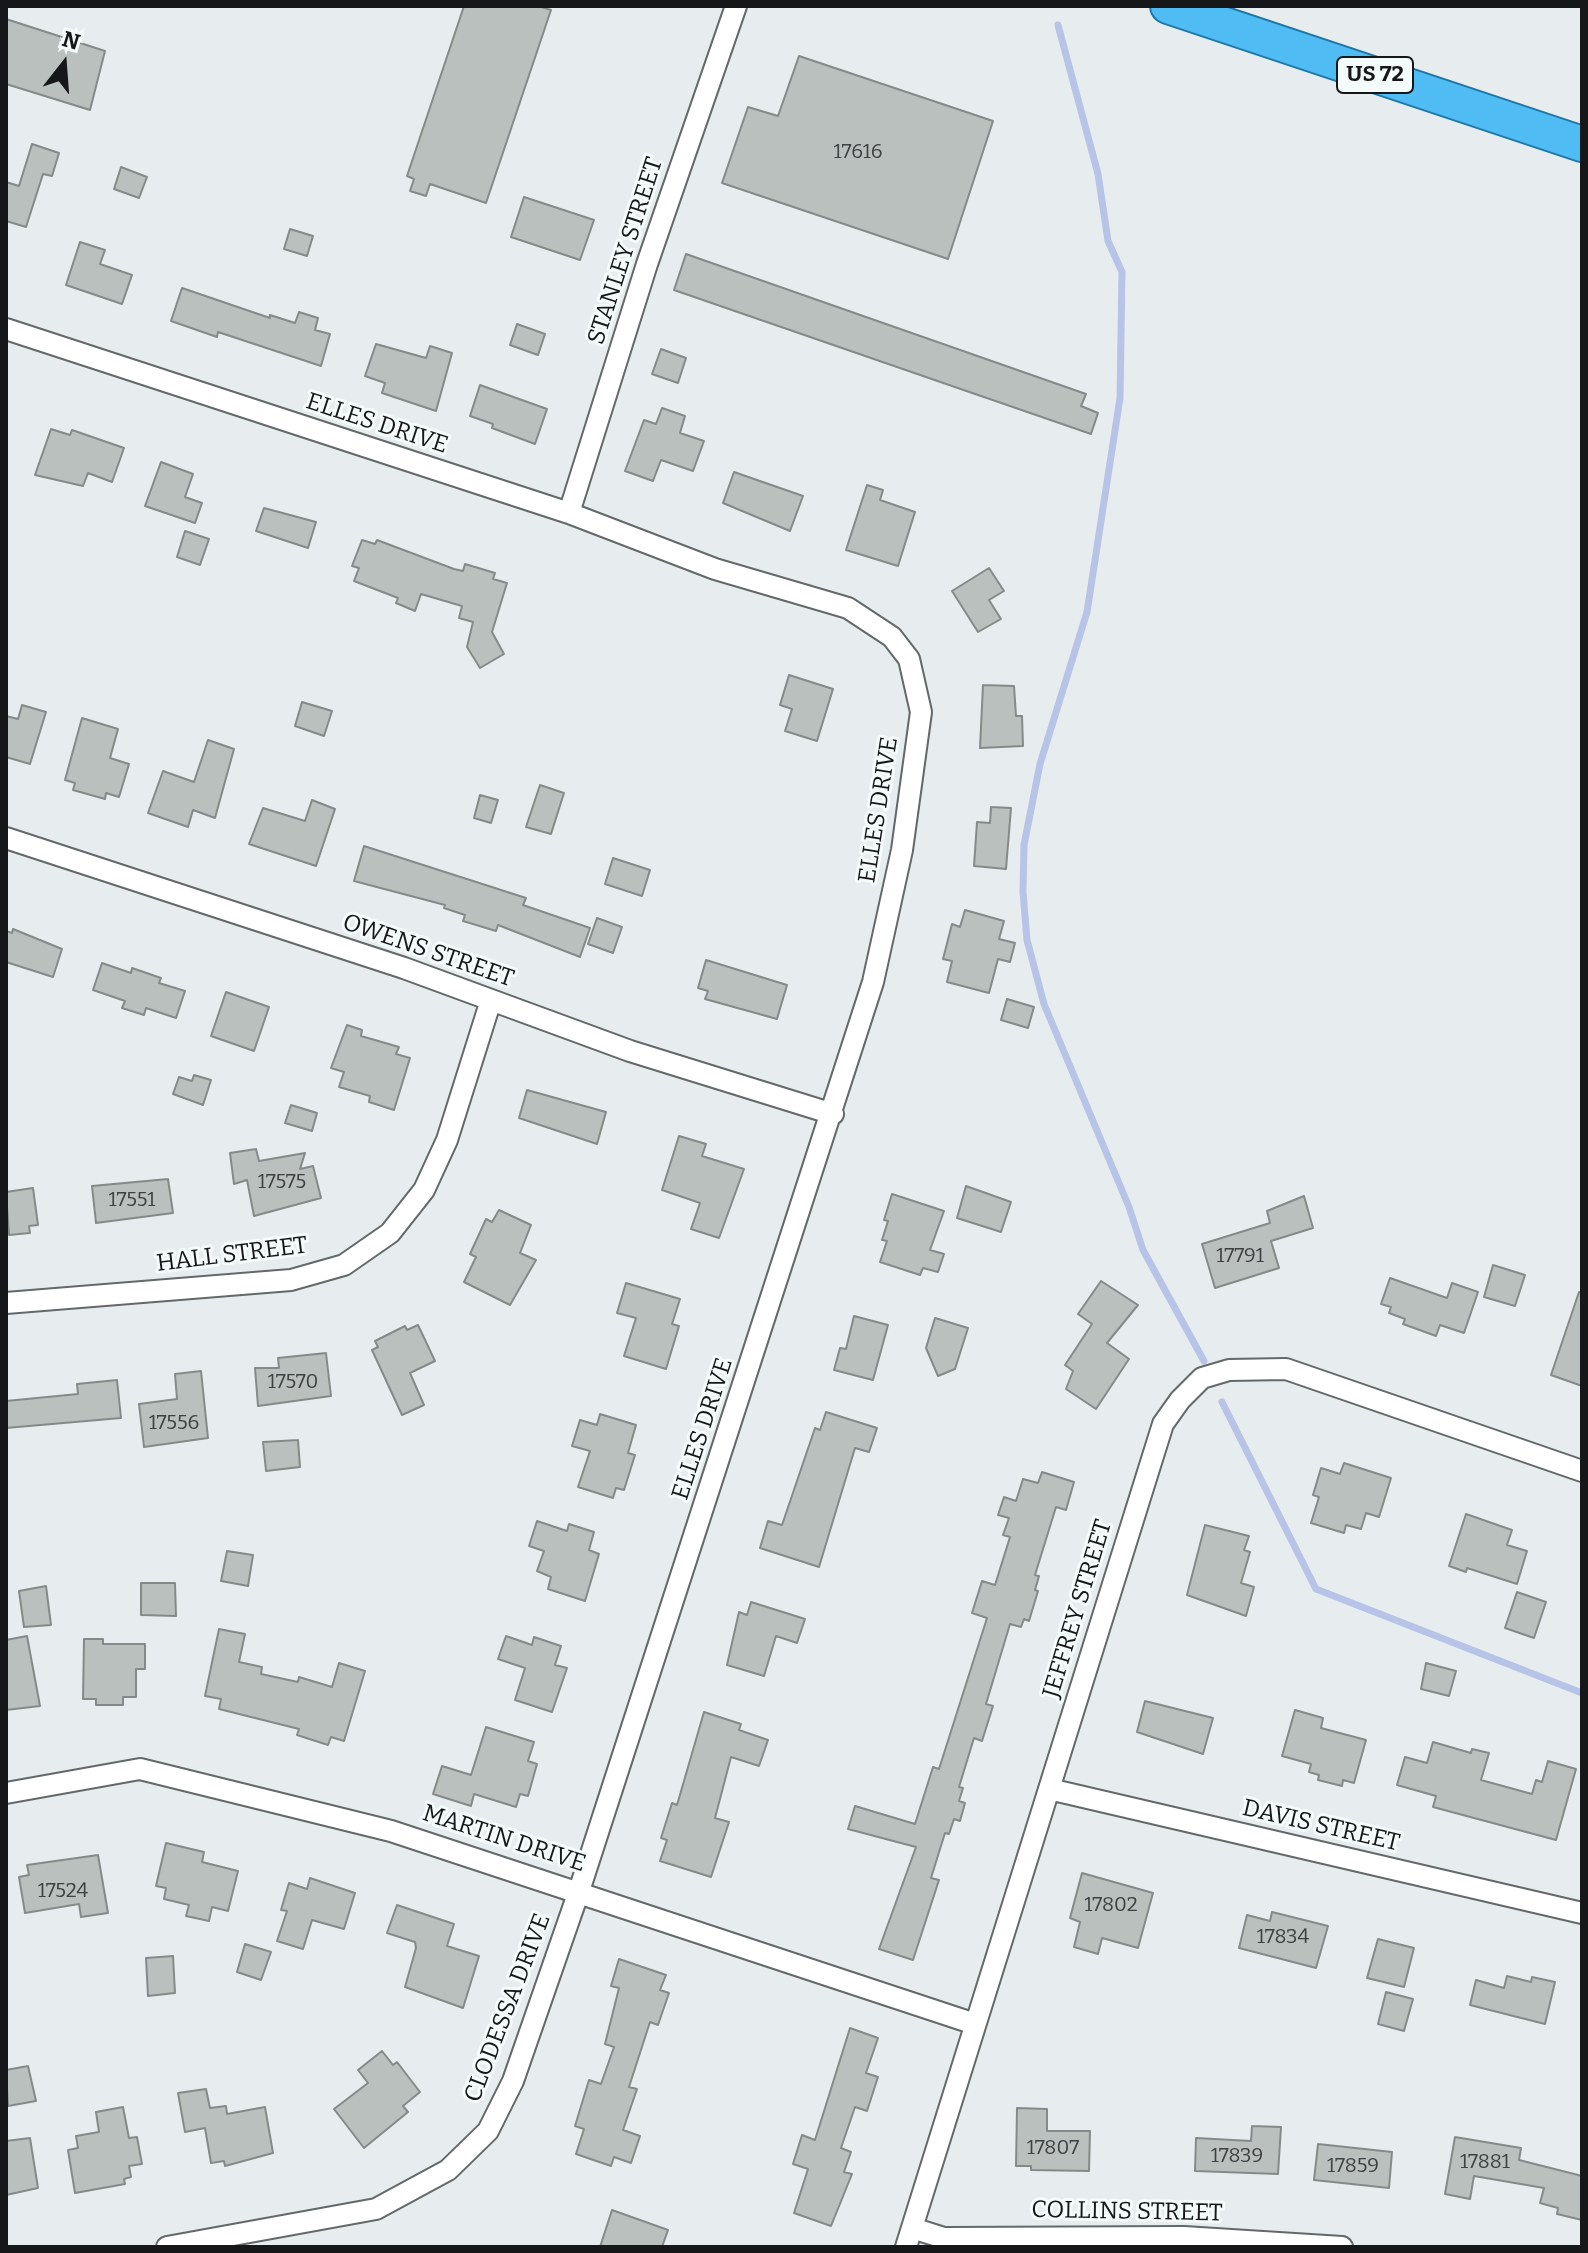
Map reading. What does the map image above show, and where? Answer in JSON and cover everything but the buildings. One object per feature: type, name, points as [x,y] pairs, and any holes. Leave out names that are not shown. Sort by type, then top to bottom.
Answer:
[{"type":"highway","name":"US 72","points":[[1168,6],[1582,144]]},
{"type":"street","name":"STANLEY STREET","points":[[569,513],[647,264],[736,6]]},
{"type":"street","name":"ELLES DRIVE","points":[[6,329],[569,513],[715,569],[848,608],[892,637],[909,659],[921,712],[902,850],[873,982],[833,1114],[579,1891]]},
{"type":"street","name":"OWENS STREET","points":[[6,838],[491,1000],[630,1051],[833,1114]]},
{"type":"street","name":"HALL STREET","points":[[6,1303],[291,1280],[344,1265],[390,1233],[424,1190],[447,1140],[491,1000]]},
{"type":"street","name":"JEFFREY STREET","points":[[909,2238],[1163,1424],[1180,1400],[1202,1378],[1229,1370],[1286,1369],[1582,1471]]},
{"type":"street","name":"MARTIN DRIVE","points":[[6,1793],[140,1769],[391,1831],[975,2024]]},
{"type":"street","name":"DAVIS STREET","points":[[1049,1789],[1582,1913]]},
{"type":"street","name":"CLODESSA DRIVE","points":[[167,2247],[376,2209],[448,2170],[488,2131],[513,2081],[579,1891]]},
{"type":"street","name":"COLLINS STREET","points":[[909,2238],[1184,2237],[1342,2247]]},
{"type":"waterway","points":[[1058,25],[1098,174],[1108,241],[1122,272],[1120,398],[1087,612],[1040,764],[1024,845],[1023,892],[1027,940],[1044,1004],[1129,1207],[1143,1250],[1204,1361]]},
{"type":"waterway","points":[[1222,1402],[1316,1589],[1582,1693]]}]
